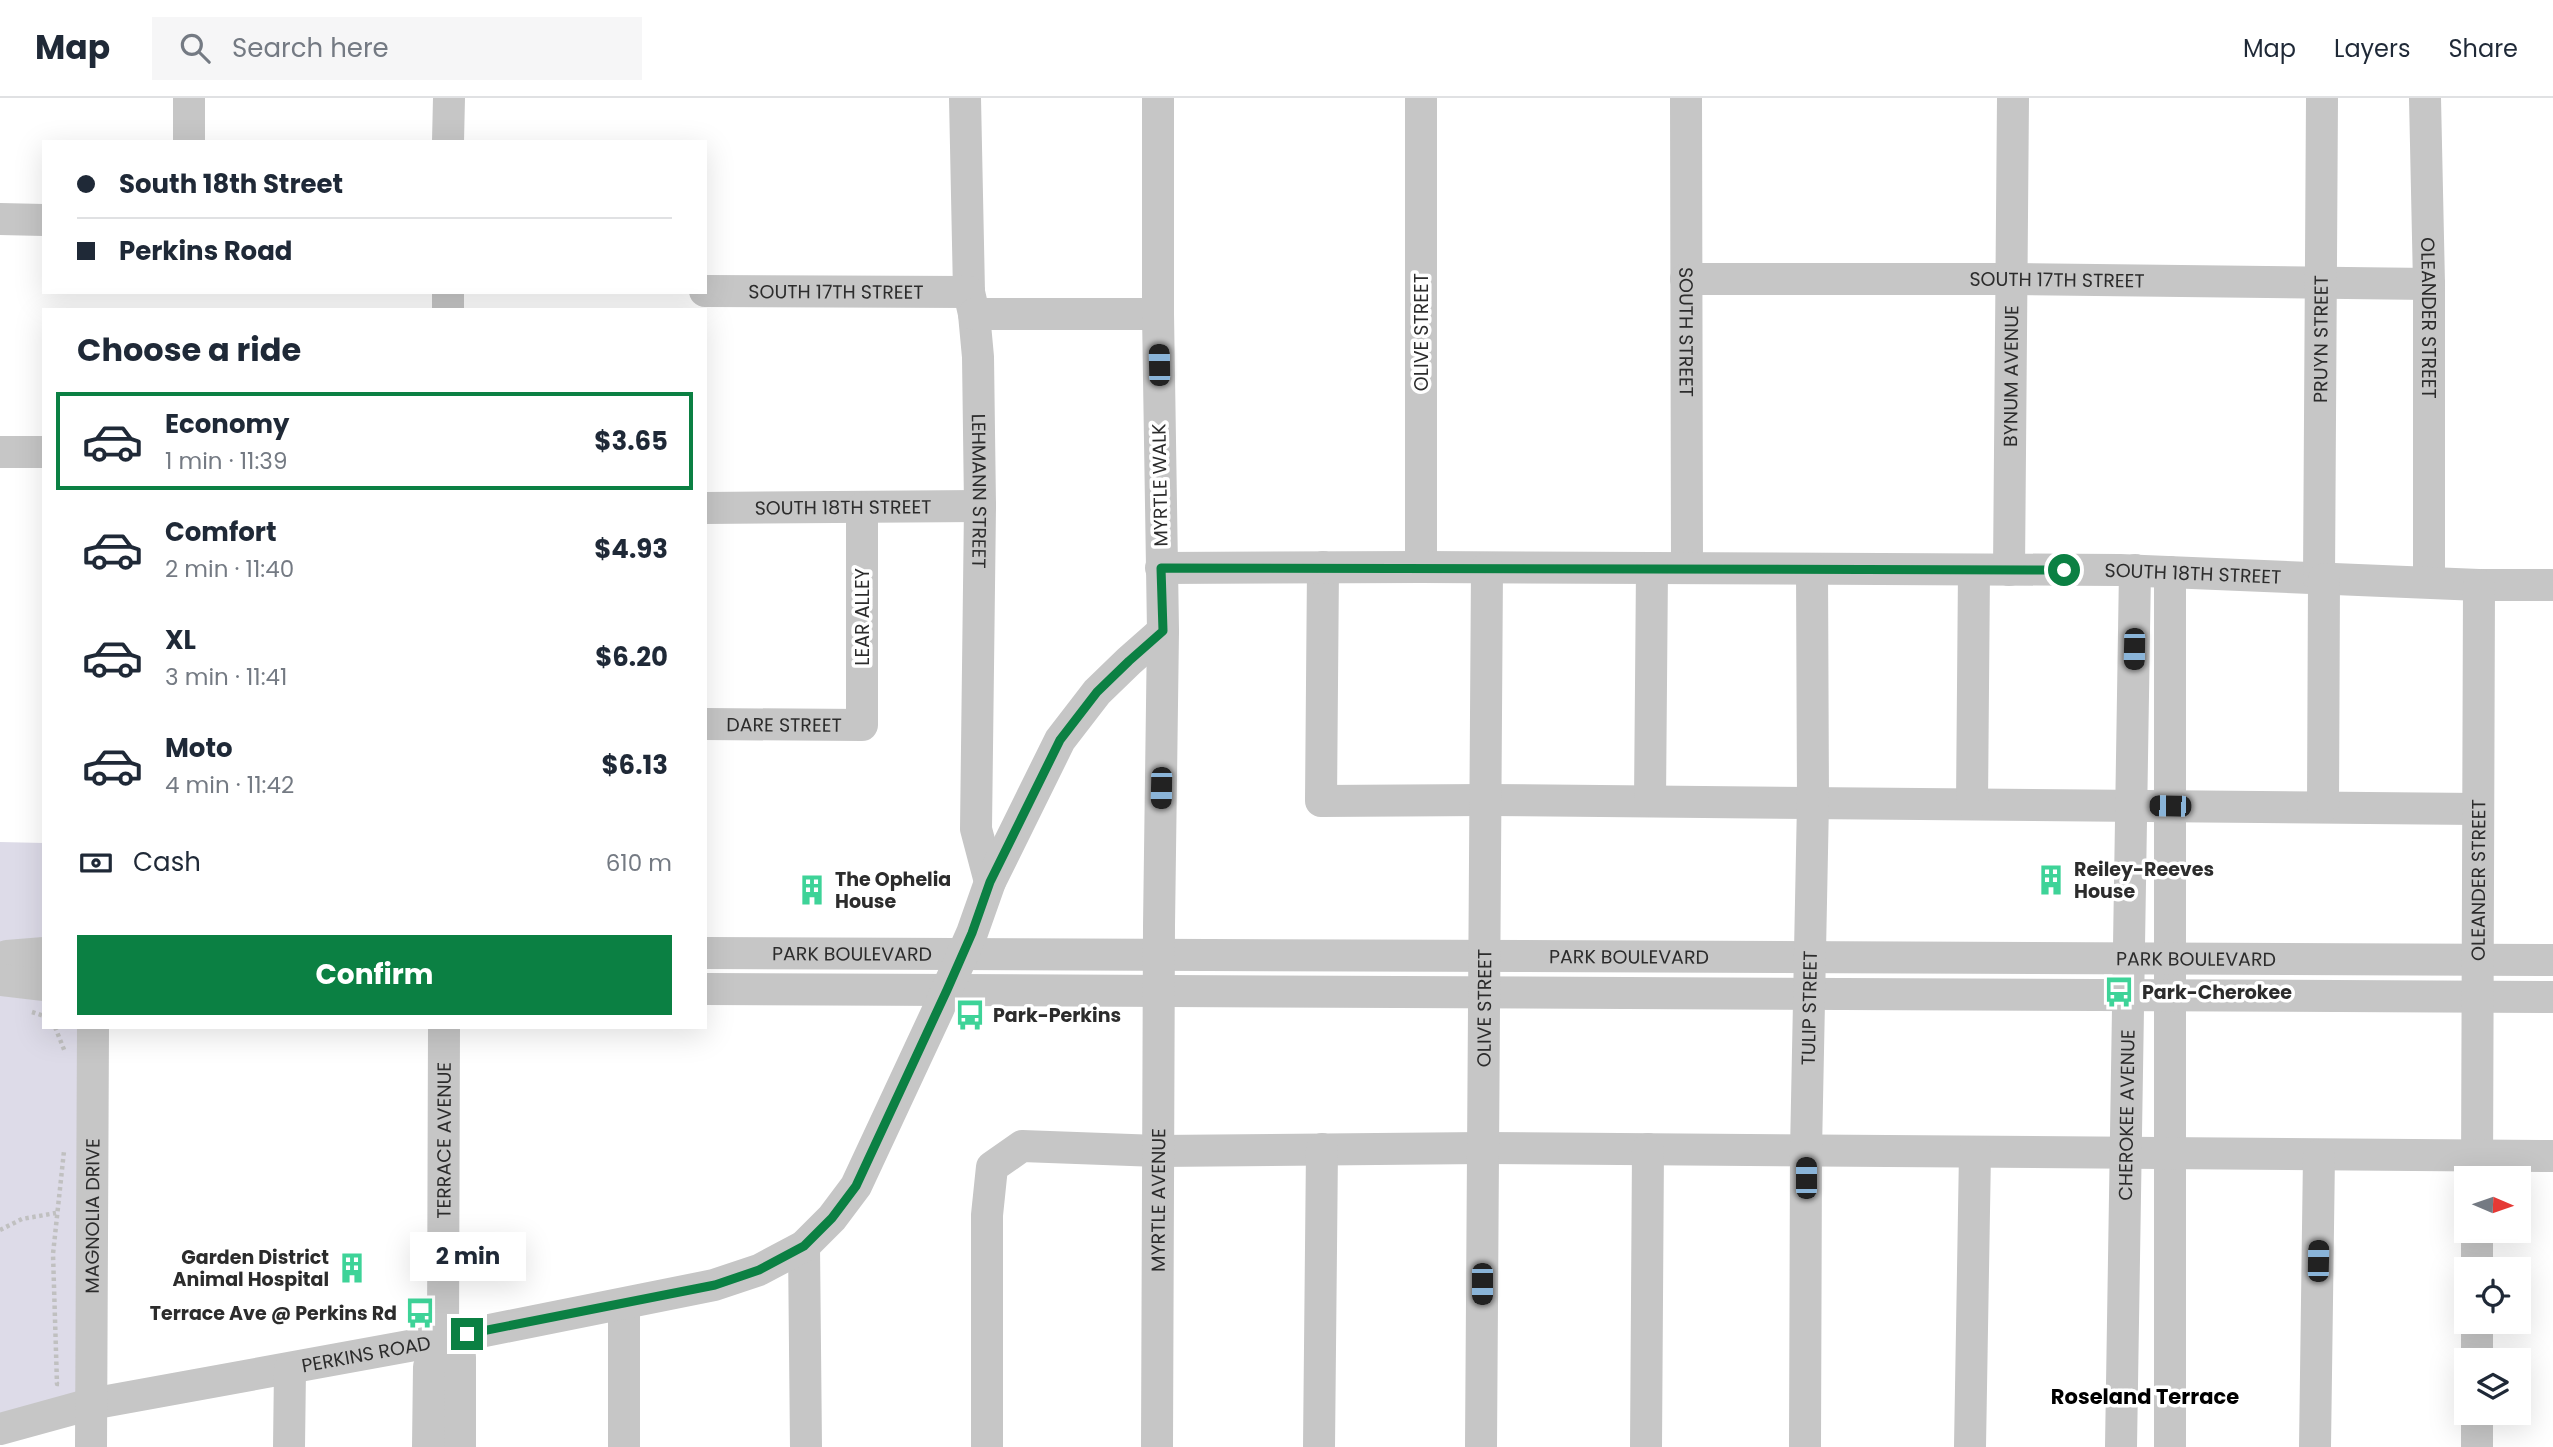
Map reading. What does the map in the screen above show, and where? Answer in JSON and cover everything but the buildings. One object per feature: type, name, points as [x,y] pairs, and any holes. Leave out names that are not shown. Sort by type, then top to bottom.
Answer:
[{"type":"street","points":[[189,98],[189,140]]},
{"type":"street","points":[[448,140],[449,98]]},
{"type":"street","name":"LEHMANN STREET","points":[[965,98],[971,303],[978,357],[980,506],[976,829],[990,882]]},
{"type":"street","name":"MYRTLE WALK","points":[[1158,98],[1163,631],[1159,955]]},
{"type":"street","name":"OLIVE STREET","points":[[1420,98],[1421,567]]},
{"type":"street","name":"SOUTH STREET","points":[[1686,98],[1687,568]]},
{"type":"street","name":"BYNUM AVENUE","points":[[2009,570],[2013,279],[2012,98]]},
{"type":"street","name":"PRUYN STREET","points":[[2322,98],[2320,282],[2323,807]]},
{"type":"street","name":"OLEANDER STREET","points":[[2425,98],[2429,284],[2429,582]]},
{"type":"street","points":[[0,219],[42,220]]},
{"type":"street","name":"SOUTH 17TH STREET","points":[[1686,279],[2013,279],[2429,284]]},
{"type":"street","name":"SOUTH 17TH STREET","points":[[707,291],[1158,314]]},
{"type":"street","points":[[0,452],[42,452]]},
{"type":"street","name":"SOUTH 18TH STREET","points":[[707,508],[980,506]]},
{"type":"street","name":"LEAR ALLEY","points":[[862,508],[862,725]]},
{"type":"street","points":[[1323,567],[1321,801],[2478,808]]},
{"type":"street","name":"SOUTH 18TH STREET","points":[[1161,568],[2135,570],[2479,585],[2553,585]]},
{"type":"street","name":"OLIVE STREET","points":[[1481,1447],[1488,568]]},
{"type":"street","points":[[1650,801],[1652,568]]},
{"type":"street","name":"TULIP STREET","points":[[1805,1447],[1806,1151],[1814,802],[1812,569]]},
{"type":"street","points":[[1972,804],[1974,570]]},
{"type":"street","name":"CHEROKEE AVENUE","points":[[2121,1447],[2135,570]]},
{"type":"street","points":[[2170,572],[2171,1447]]},
{"type":"street","name":"OLEANDER STREET","points":[[2477,1166],[2479,585]]},
{"type":"street","name":"PERKINS ROAD","points":[[0,1429],[79,1394],[290,1368],[715,1285],[759,1270],[804,1246],[832,1218],[856,1186],[963,954],[990,882],[1060,740],[1097,692],[1163,631]]},
{"type":"street","name":"DARE STREET","points":[[707,724],[862,725]]},
{"type":"street","points":[[0,959],[42,953]]},
{"type":"street","name":"PARK BOULEVARD","points":[[707,953],[2553,960]]},
{"type":"street","name":"MYRTLE AVENUE","points":[[1157,1447],[1159,955]]},
{"type":"street","points":[[0,980],[42,985]]},
{"type":"street","points":[[707,989],[2553,997]]},
{"type":"street","name":"MAGNOLIA DRIVE","points":[[91,1447],[79,1394],[93,1029]]},
{"type":"street","name":"TERRACE AVENUE","points":[[428,1447],[429,1367],[443,1339],[444,1029]]},
{"type":"street","points":[[987,1447],[987,1215],[992,1167],[1022,1146],[1158,1151],[1483,1148],[2319,1155],[2464,1166]]},
{"type":"street","points":[[1319,1447],[1322,1149]]},
{"type":"street","points":[[1646,1447],[1648,1149]]},
{"type":"street","points":[[1969,1447],[1975,1152]]},
{"type":"street","points":[[2315,1447],[2319,1155]]},
{"type":"street","points":[[2484,1166],[2553,1156]]},
{"type":"street","points":[[804,1246],[806,1447]]},
{"type":"street","points":[[624,1304],[624,1447]]},
{"type":"street","points":[[443,1339],[460,1357],[460,1447]]},
{"type":"street","points":[[289,1447],[290,1368]]},
{"type":"street","points":[[2477,1425],[2477,1447]]},
{"type":"path","points":[[56,1029],[68,1062]]},
{"type":"path","points":[[64,1148],[53,1254],[57,1384],[79,1394]]},
{"type":"path","points":[[0,1230],[22,1219],[56,1213]]},
{"type":"shaded area","points":[[0,842],[42,843],[42,1029],[85,1029],[91,1404],[0,1429]]},
{"type":"place","name":"Reiley-Reeves House","points":[[2051,880]]},
{"type":"place","name":"The Ophelia House","points":[[812,890]]},
{"type":"place","name":"Park-Cherokee","points":[[2119,992]]},
{"type":"place","name":"Park-Perkins","points":[[970,1015]]},
{"type":"place","name":"Garden District Animal Hospital","points":[[352,1268]]},
{"type":"place","name":"Terrace Ave @ Perkins Rd","points":[[420,1313]]},
{"type":"district","name":"Roseland Terrace","points":[[2145,1396]]},
{"type":"route","points":[[467,1334],[715,1285],[759,1270],[804,1246],[832,1218],[856,1186],[947,990],[972,933],[990,882],[1060,740],[1097,692],[1163,631],[1161,568],[2064,570]]}]
